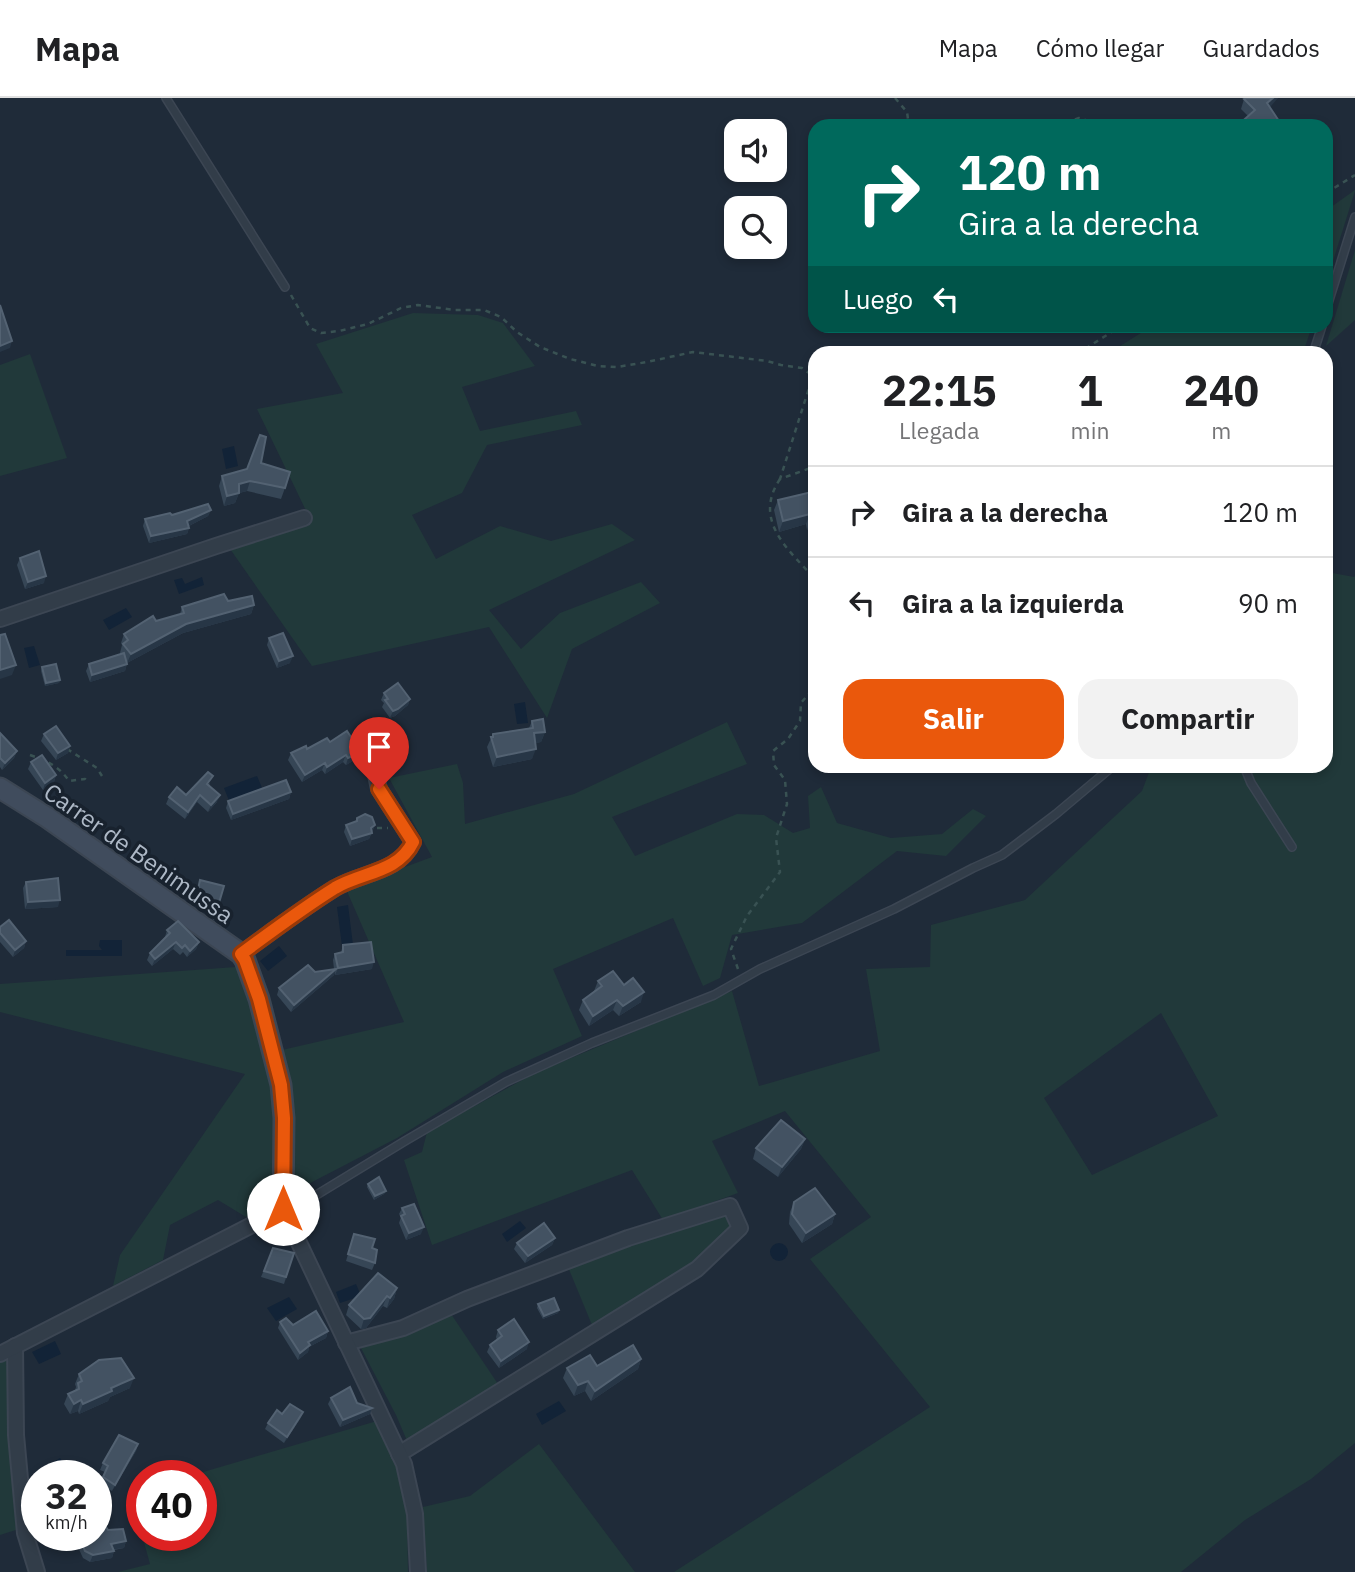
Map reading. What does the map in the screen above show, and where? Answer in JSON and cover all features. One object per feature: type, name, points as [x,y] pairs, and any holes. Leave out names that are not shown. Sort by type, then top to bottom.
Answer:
[{"type":"street","points":[[0,619],[304,518]]},
{"type":"street","points":[[241,954],[339,886],[393,864],[408,853],[413,842],[379,789],[376,775]]},
{"type":"street","name":"Carrer de Benimussa","points":[[0,789],[48,818],[241,954],[259,999],[281,1085],[284,1118],[283,1209]]},
{"type":"street","points":[[346,1343],[403,1328],[467,1299],[616,1243],[730,1206],[740,1228],[698,1269],[399,1454]]},
{"type":"street","points":[[0,1353],[283,1209],[404,1464],[415,1514],[418,1572]]},
{"type":"street","points":[[15,1346],[19,1472],[25,1533],[37,1572]]},
{"type":"lane","points":[[166,98],[285,286]]},
{"type":"lane","points":[[1333,288],[1355,217]]},
{"type":"lane","points":[[283,1209],[318,1194],[506,1082],[592,1043],[714,995],[760,969],[894,909],[1002,855],[1105,773]]},
{"type":"lane","points":[[1247,773],[1292,847]]},
{"type":"path","points":[[896,99],[907,112],[908,119]]},
{"type":"path","points":[[1333,189],[1355,175]]},
{"type":"path","points":[[285,286],[310,328],[321,333],[368,324],[401,308],[418,305],[455,310],[484,310],[501,317],[517,332],[540,347],[598,366],[617,367],[694,352],[767,361],[802,368],[808,372]]},
{"type":"path","points":[[1090,346],[1110,333]]},
{"type":"path","points":[[808,392],[780,479],[774,486],[769,509],[774,528],[783,544],[808,571]]},
{"type":"path","points":[[780,479],[808,469]]},
{"type":"path","points":[[742,979],[731,949],[747,916],[780,872],[776,838],[787,804],[785,780],[774,765],[773,751],[788,739],[800,721],[800,703],[808,694]]},
{"type":"path","points":[[65,749],[68,748],[97,768],[102,776]]},
{"type":"path","points":[[30,755],[49,761],[63,771],[69,781],[85,779],[89,783]]},
{"type":"green space","points":[[1355,190],[1333,261],[1333,206]]},
{"type":"green space","points":[[1355,250],[1355,320],[1326,346],[1330,333],[1333,333],[1333,323]]},
{"type":"green space","points":[[413,313],[478,315],[503,323],[535,366],[462,387],[480,431],[576,411],[582,425],[487,445],[462,493],[412,515],[436,559],[500,526],[551,541],[612,524],[635,540],[489,610],[521,649],[560,613],[641,582],[660,603],[572,649],[547,718],[489,627],[312,666],[228,546],[311,521],[257,409],[343,393],[316,344]]},
{"type":"green space","points":[[1141,333],[1310,333],[1305,346],[1120,346]]},
{"type":"green space","points":[[30,354],[67,458],[0,476],[0,365]]},
{"type":"green space","points":[[1333,573],[1355,576],[1355,1443],[1311,1479],[1245,1520],[1181,1572],[674,1572],[930,1407],[810,1259],[871,1217],[785,1111],[712,1141],[738,1193],[663,1220],[632,1170],[432,1245],[404,1160],[422,1152],[427,1132],[535,1073],[732,991],[759,1086],[880,1051],[866,969],[930,967],[931,925],[1025,900],[1142,791],[1149,773],[1333,773]],"holes":[[[1161,1013],[1218,1116],[1092,1175],[1044,1098]]]},
{"type":"green space","points":[[727,722],[747,764],[612,817],[635,856],[737,814],[764,815],[793,833],[810,828],[808,796],[821,787],[837,823],[891,838],[942,834],[973,809],[986,816],[946,856],[897,851],[802,923],[732,935],[720,978],[703,986],[673,918],[553,969],[582,1036],[503,1072],[397,1138],[291,1193],[282,1050],[404,1022],[346,889],[432,857],[389,778],[457,764],[463,783],[465,824],[574,794]]},
{"type":"green space","points":[[236,967],[266,1054],[277,1128],[273,1203],[246,1217],[218,1200],[170,1225],[163,1260],[113,1286],[120,1255],[245,1074],[0,1012],[0,984]]},
{"type":"green space","points":[[727,1211],[735,1229],[678,1275],[592,1325],[568,1267]]},
{"type":"green space","points":[[451,1314],[500,1387],[408,1443],[361,1348]]},
{"type":"green space","points":[[6,1355],[19,1529],[0,1535],[0,1357]]},
{"type":"green space","points":[[377,1421],[399,1472],[407,1511],[408,1572],[118,1572],[150,1564],[146,1551],[217,1551],[217,1468]]},
{"type":"green space","points":[[539,1444],[635,1572],[427,1572],[423,1507],[470,1496]]},
{"type":"water","points":[[234,446],[238,466],[226,469],[222,449]]},
{"type":"water","points":[[202,577],[204,585],[179,594],[174,580],[182,578],[185,584]]},
{"type":"water","points":[[126,608],[132,617],[109,630],[103,620]]},
{"type":"water","points":[[34,646],[40,665],[29,668],[24,648]]},
{"type":"water","points":[[525,702],[528,723],[517,724],[514,704]]},
{"type":"water","points":[[257,776],[263,790],[230,803],[224,788]]},
{"type":"water","points":[[348,905],[353,945],[342,946],[337,907]]},
{"type":"water","points":[[100,940],[122,940],[122,956],[66,956],[66,950],[102,950],[99,946]]},
{"type":"water","points":[[279,946],[287,956],[268,971],[260,961]]},
{"type":"water","points":[[520,1221],[526,1228],[507,1242],[502,1234]]},
{"type":"water","points":[[779,1243],[785,1246],[788,1252],[785,1258],[779,1261],[773,1258],[770,1252],[773,1246]]},
{"type":"water","points":[[356,1284],[361,1296],[340,1303],[336,1292]]},
{"type":"water","points":[[289,1297],[297,1309],[276,1321],[267,1308]]},
{"type":"water","points":[[55,1341],[61,1354],[39,1364],[32,1352]]},
{"type":"water","points":[[559,1401],[566,1411],[542,1425],[536,1414]]},
{"type":"building","points":[[1273,98],[1267,103],[1278,119],[1245,119],[1255,110],[1244,99]]},
{"type":"building","points":[[0,305],[12,341],[0,346]]},
{"type":"building","points":[[260,435],[266,437],[261,463],[290,472],[285,488],[250,481],[239,484],[239,493],[227,496],[222,476],[247,469]]},
{"type":"building","points":[[808,493],[808,515],[783,521],[778,500]]},
{"type":"building","points":[[208,504],[211,510],[187,521],[189,528],[151,536],[145,519],[170,513],[172,515]]},
{"type":"building","points":[[39,551],[46,576],[28,582],[20,558]]},
{"type":"building","points":[[224,594],[228,601],[252,596],[254,605],[186,624],[131,654],[123,644],[128,640],[124,634],[153,616],[156,621],[184,613],[182,607]]},
{"type":"building","points":[[283,633],[293,656],[279,661],[269,638]]},
{"type":"building","points":[[5,634],[16,665],[0,670],[0,635]]},
{"type":"building","points":[[124,653],[127,664],[92,675],[89,664]]},
{"type":"building","points":[[56,664],[60,680],[46,683],[42,667]]},
{"type":"building","points":[[398,683],[410,699],[393,711],[385,700],[388,699],[384,693]]},
{"type":"building","points":[[543,719],[545,732],[534,733],[536,749],[497,757],[491,737],[493,734],[533,728],[532,721]]},
{"type":"building","points":[[56,726],[70,746],[58,753],[44,734]]},
{"type":"building","points":[[347,731],[361,752],[348,758],[346,755],[327,767],[325,763],[305,775],[291,753],[306,746],[307,749],[327,738],[330,742]]},
{"type":"building","points":[[0,733],[17,751],[5,763],[0,758]]},
{"type":"building","points":[[42,755],[56,775],[45,783],[31,762]]},
{"type":"building","points":[[208,772],[213,776],[207,784],[220,795],[211,805],[200,795],[188,812],[169,797],[177,787],[186,795]]},
{"type":"building","points":[[286,780],[291,792],[233,814],[228,801]]},
{"type":"building","points":[[365,814],[372,817],[375,825],[371,828],[372,833],[352,839],[346,825]]},
{"type":"building","points":[[58,878],[60,900],[28,902],[26,882]]},
{"type":"building","points":[[200,880],[224,886],[216,913],[208,907],[209,901],[196,899]]},
{"type":"building","points":[[9,920],[26,941],[15,950],[0,933],[0,927]]},
{"type":"building","points":[[178,921],[199,942],[190,951],[185,945],[182,948],[176,942],[155,959],[150,953],[170,933],[167,930]]},
{"type":"building","points":[[371,942],[374,962],[338,968],[335,954],[343,952],[343,945]]},
{"type":"building","points":[[308,965],[315,972],[336,969],[294,1005],[279,988]]},
{"type":"building","points":[[613,971],[624,985],[633,978],[644,992],[623,1006],[617,1000],[593,1016],[583,1000],[602,986],[598,981]]},
{"type":"building","points":[[781,1120],[805,1139],[782,1167],[756,1148]]},
{"type":"building","points":[[379,1177],[386,1191],[375,1196],[368,1184]]},
{"type":"building","points":[[815,1188],[835,1214],[806,1233],[792,1214],[794,1202]]},
{"type":"building","points":[[414,1204],[424,1227],[409,1233],[401,1216],[405,1214],[402,1208]]},
{"type":"building","points":[[544,1223],[555,1238],[528,1256],[517,1243]]},
{"type":"building","points":[[354,1234],[375,1239],[372,1248],[377,1250],[375,1263],[348,1254]]},
{"type":"building","points":[[273,1248],[294,1253],[286,1277],[264,1271]]},
{"type":"building","points":[[378,1273],[397,1288],[370,1318],[364,1319],[349,1305]]},
{"type":"building","points":[[554,1298],[559,1310],[544,1316],[538,1304]]},
{"type":"building","points":[[316,1311],[328,1331],[308,1342],[310,1345],[300,1353],[280,1322],[286,1318],[293,1325]]},
{"type":"building","points":[[514,1319],[529,1342],[501,1361],[490,1345],[502,1336],[498,1330]]},
{"type":"building","points":[[633,1345],[641,1359],[595,1391],[588,1381],[578,1385],[567,1368],[590,1355],[597,1366]]},
{"type":"building","points":[[121,1358],[134,1378],[83,1404],[81,1400],[74,1404],[68,1394],[79,1389],[78,1383],[82,1381],[79,1374],[99,1360]]},
{"type":"building","points":[[350,1387],[357,1403],[372,1408],[343,1420],[331,1398]]},
{"type":"building","points":[[290,1404],[303,1412],[287,1437],[268,1423],[277,1410],[282,1414]]},
{"type":"building","points":[[119,1435],[138,1444],[129,1460],[126,1460],[126,1465],[115,1485],[112,1483],[112,1460],[105,1460]]},
{"type":"building","points":[[123,1529],[126,1541],[112,1544],[112,1530]]},
{"type":"building","points":[[112,1546],[114,1551],[93,1555],[85,1551],[112,1551]]},
{"type":"route","points":[[283,1209],[284,1118],[281,1085],[259,999],[241,954],[339,886],[393,864],[408,853],[413,842],[379,789]]}]
